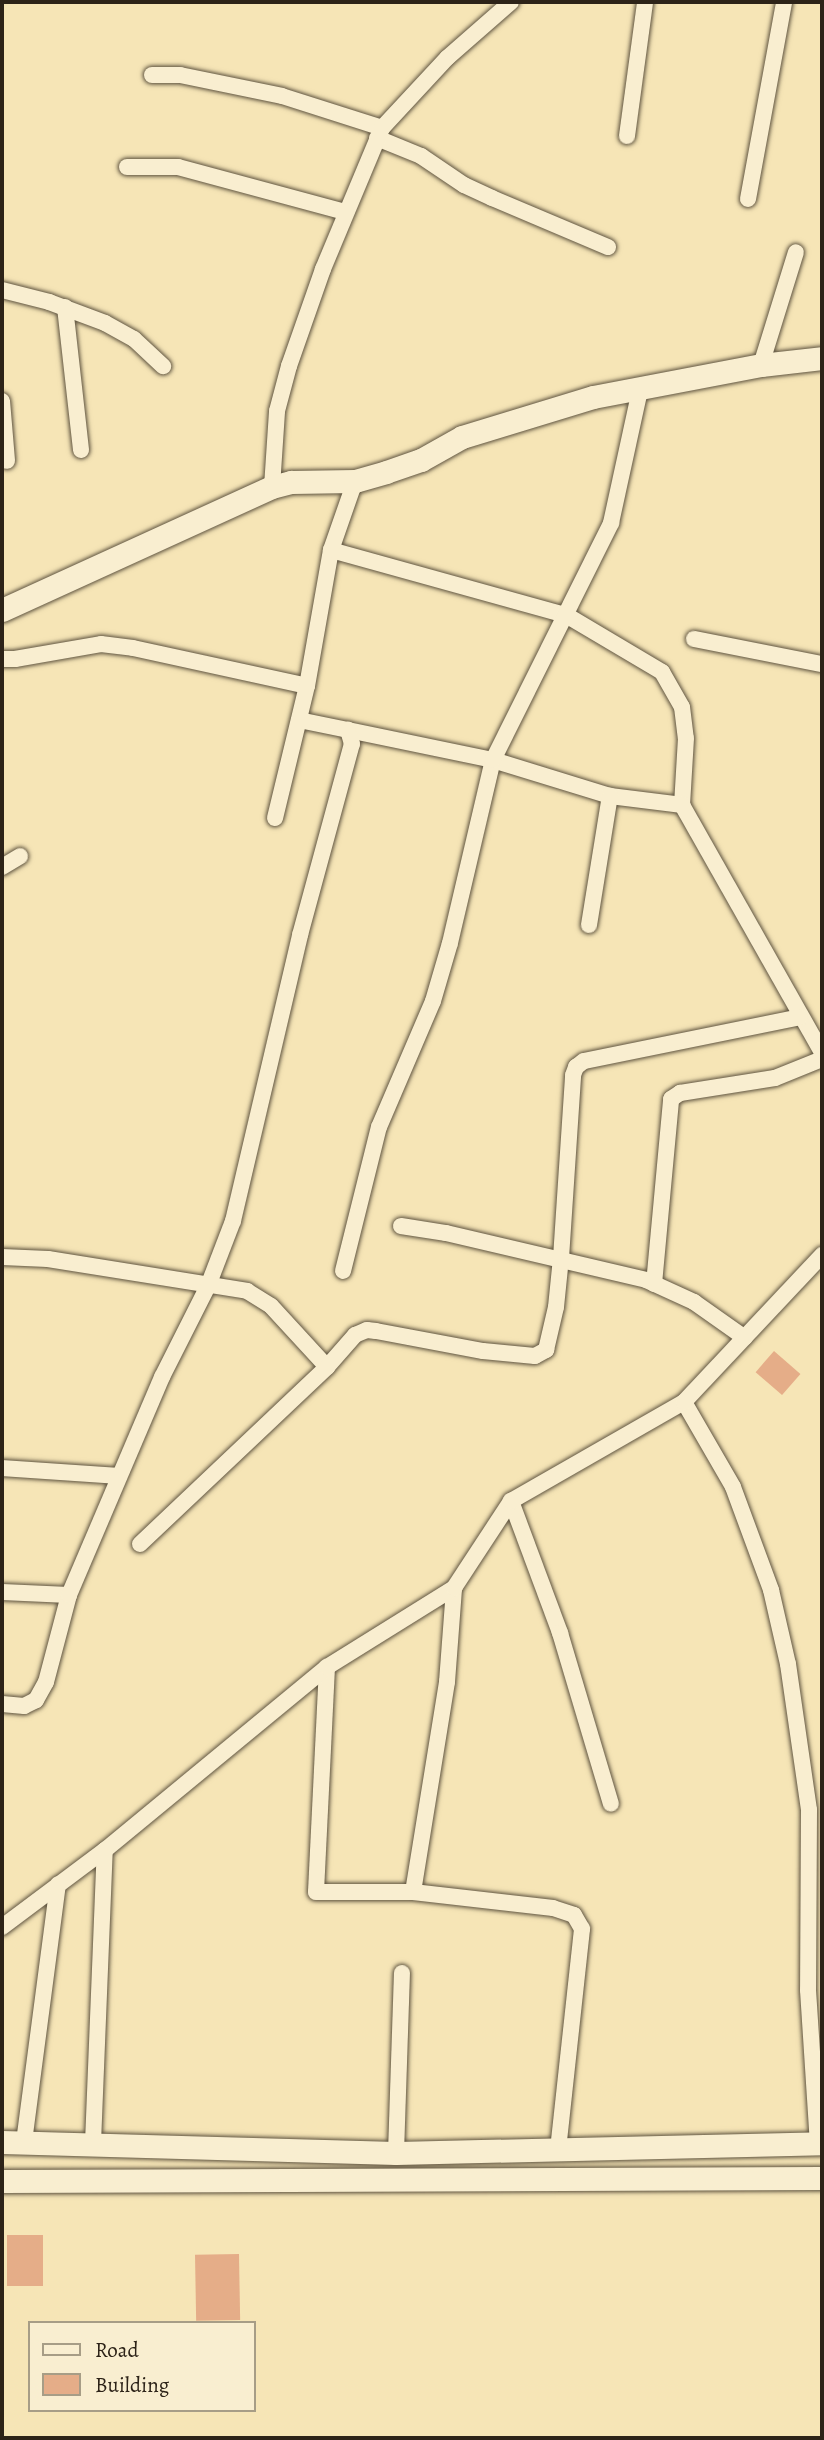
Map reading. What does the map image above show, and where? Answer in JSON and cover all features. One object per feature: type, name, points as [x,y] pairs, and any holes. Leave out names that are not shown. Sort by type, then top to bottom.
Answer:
[{"type":"main road","points":[[2,610],[290,482],[355,481],[421,460],[462,437],[593,397],[761,365],[822,358]]},
{"type":"main road","points":[[13,2142],[396,2153],[820,2143]]},
{"type":"main road","points":[[2,2181],[822,2178]]},
{"type":"street","points":[[272,488],[278,411],[289,366],[345,212],[380,133],[446,58],[511,2]]},
{"type":"street","points":[[627,136],[645,2]]},
{"type":"street","points":[[748,199],[785,2]]},
{"type":"street","points":[[152,75],[180,75],[282,96],[380,133],[464,185],[608,247]]},
{"type":"street","points":[[127,167],[178,167],[345,212]]},
{"type":"street","points":[[761,365],[796,252]]},
{"type":"street","points":[[2,290],[65,307],[105,323],[134,339],[163,366]]},
{"type":"street","points":[[65,307],[81,450]]},
{"type":"street","points":[[343,1271],[379,1128],[433,1001],[450,943],[493,760],[611,523],[640,390]]},
{"type":"street","points":[[2,401],[7,461]]},
{"type":"street","points":[[275,818],[307,686],[331,550],[355,481]]},
{"type":"street","points":[[331,550],[566,615],[662,672],[682,707],[686,738],[682,805],[822,1052]]},
{"type":"street","points":[[694,639],[822,664]]},
{"type":"street","points":[[2,659],[101,644],[133,648],[307,686]]},
{"type":"street","points":[[299,719],[493,760],[610,796],[682,805]]},
{"type":"street","points":[[2,1704],[24,1706],[36,1700],[46,1682],[69,1595],[162,1377],[208,1286],[233,1221],[300,935],[352,744],[348,730]]},
{"type":"street","points":[[589,925],[610,796]]},
{"type":"street","points":[[2,867],[20,856]]},
{"type":"street","points":[[140,1544],[327,1367],[355,1335],[367,1330],[535,1356],[545,1350],[549,1340],[561,1258],[576,1067],[584,1061],[800,1017]]},
{"type":"street","points":[[654,1284],[671,1098],[680,1093],[775,1077],[822,1059]]},
{"type":"street","points":[[401,1226],[561,1258],[654,1284],[694,1302],[745,1338]]},
{"type":"street","points":[[2,1927],[105,1850],[327,1667],[454,1588],[511,1501],[684,1402],[822,1255]]},
{"type":"street","points":[[2,1257],[48,1259],[247,1291],[259,1296],[327,1367]]},
{"type":"street","points":[[684,1402],[733,1487],[771,1590],[785,1652],[809,1810],[816,1943],[808,1990],[820,2143]]},
{"type":"street","points":[[2,1468],[120,1476]]},
{"type":"street","points":[[511,1501],[560,1633],[611,1804]]},
{"type":"street","points":[[413,1892],[447,1682],[454,1588]]},
{"type":"street","points":[[2,1592],[69,1595]]},
{"type":"street","points":[[327,1667],[316,1892],[413,1892],[553,1908],[574,1915],[582,1929],[558,2150]]},
{"type":"street","points":[[93,2143],[105,1850]]},
{"type":"street","points":[[13,2142],[58,1884]]},
{"type":"street","points":[[396,2153],[402,1973]]},
{"type":"building","points":[[774,1351],[800,1374],[782,1395],[756,1372]]},
{"type":"building","points":[[7,2235],[43,2235],[43,2286],[7,2286]]},
{"type":"building","points":[[239,2254],[240,2320],[196,2321],[195,2255]]}]
